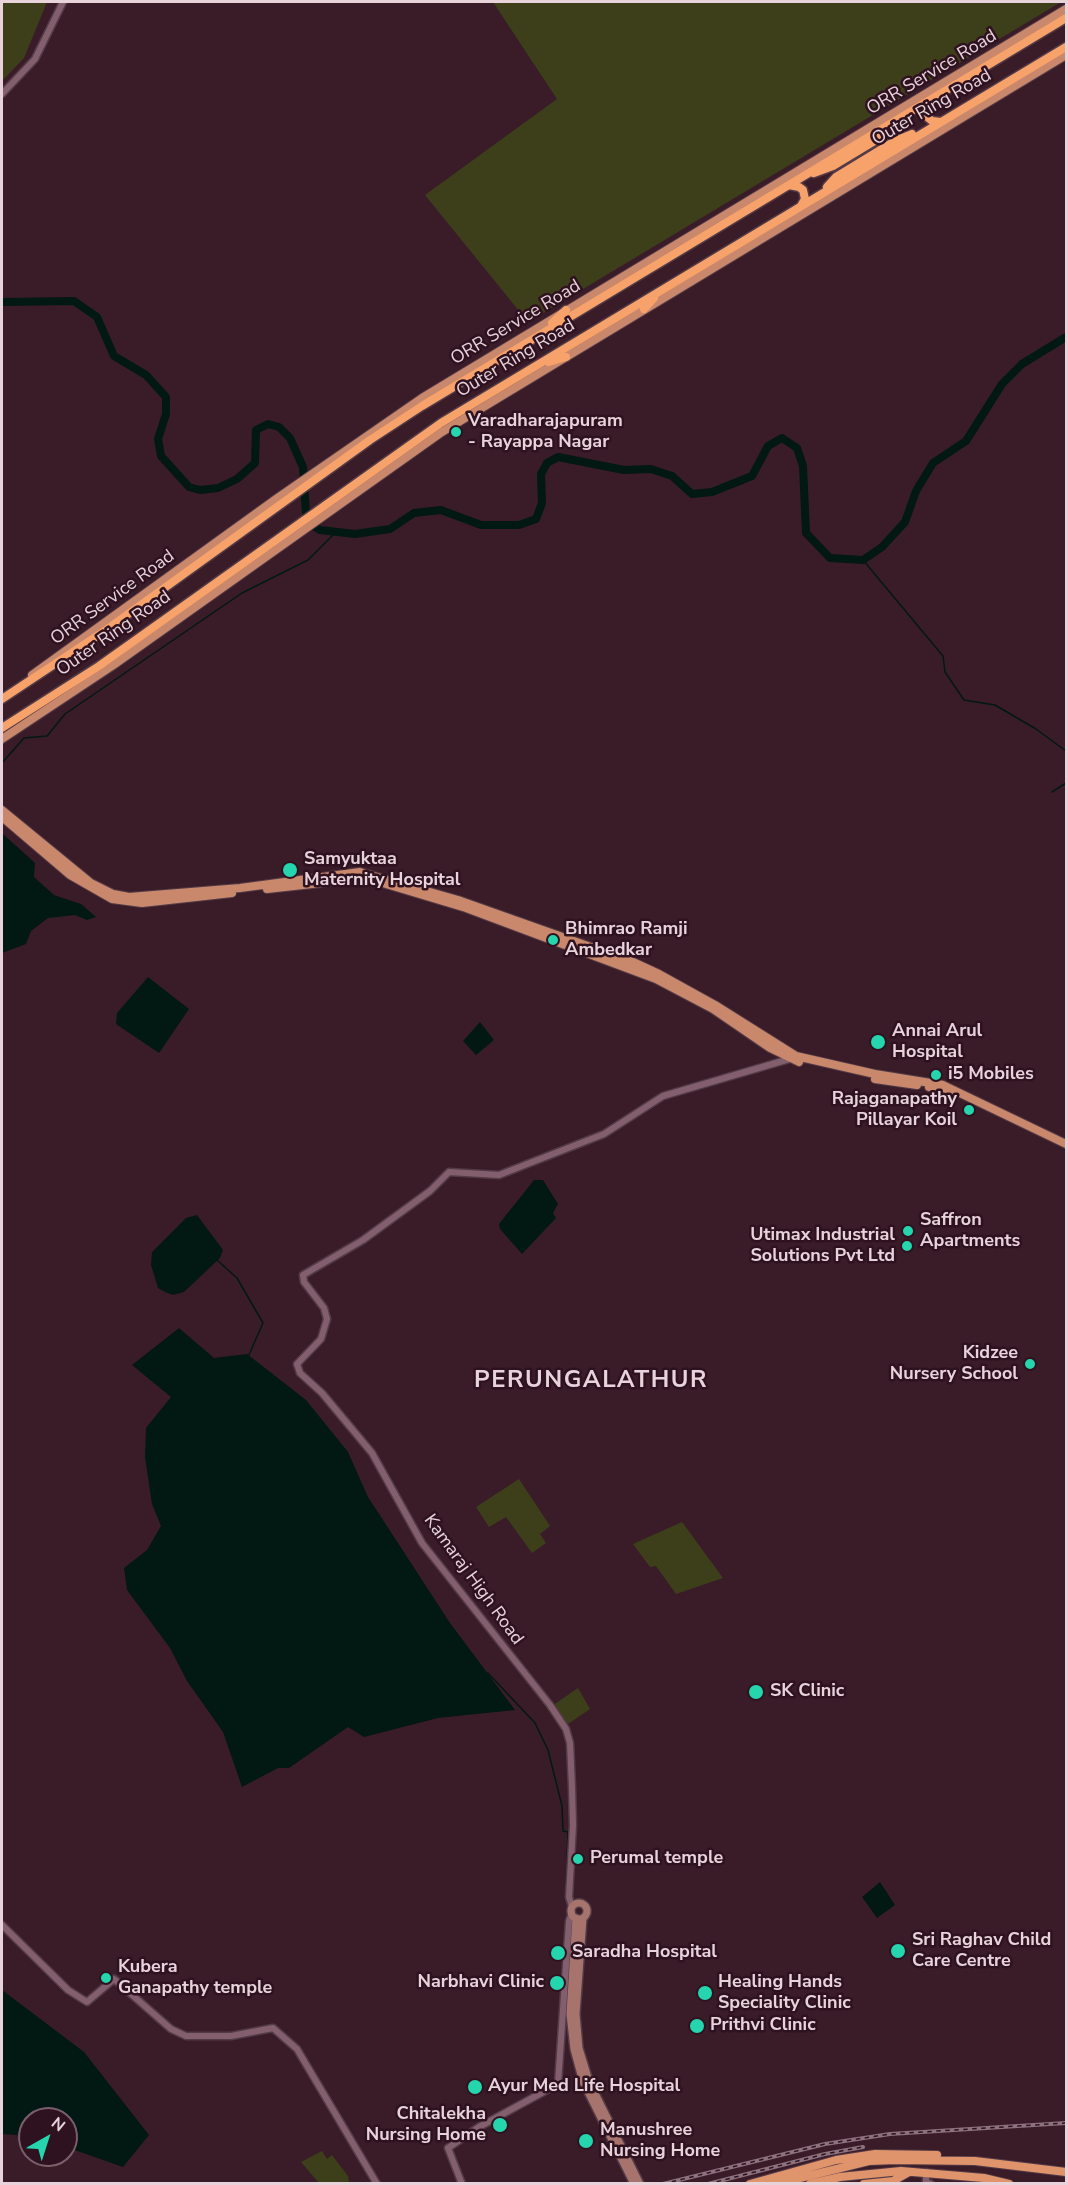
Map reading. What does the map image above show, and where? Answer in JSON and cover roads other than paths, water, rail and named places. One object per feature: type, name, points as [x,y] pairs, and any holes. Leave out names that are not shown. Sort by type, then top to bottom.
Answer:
[{"type":"highway","name":"Outer Ring Road","points":[[910,113],[1066,18]]},
{"type":"highway","name":"Outer Ring Road","points":[[926,130],[1066,47]]},
{"type":"highway","points":[[929,101],[924,111],[926,116],[935,123],[942,122]]},
{"type":"highway","points":[[824,170],[891,130],[910,113]]},
{"type":"highway","points":[[807,175],[829,158],[910,113]]},
{"type":"highway","points":[[807,175],[910,113]]},
{"type":"highway","points":[[883,142],[891,130]]},
{"type":"highway","points":[[807,175],[848,163],[883,142],[926,130]]},
{"type":"highway","points":[[820,194],[834,190],[926,130]]},
{"type":"highway","points":[[820,194],[912,134]]},
{"type":"highway","points":[[832,181],[901,137]]},
{"type":"highway","points":[[820,194],[848,163]]},
{"type":"highway","name":"Outer Ring Road","points":[[2,697],[103,632],[297,493],[316,475],[327,471],[398,422],[494,362],[807,175]]},
{"type":"highway","points":[[788,185],[803,190],[805,199],[801,206]]},
{"type":"highway","name":"Outer Ring Road","points":[[2,728],[118,653],[302,525],[330,501],[441,423],[820,194]]},
{"type":"highway","points":[[639,266],[667,257]]},
{"type":"highway","points":[[644,309],[660,291]]},
{"type":"highway","points":[[541,334],[566,310]]},
{"type":"highway","points":[[537,365],[566,357]]},
{"type":"highway","points":[[750,2184],[836,2160],[876,2154],[939,2155],[947,2159]]},
{"type":"highway","points":[[776,2184],[869,2161],[947,2159],[1066,2172]]},
{"type":"highway","points":[[864,2184],[890,2181],[910,2171]]},
{"type":"highway","points":[[810,2184],[840,2176],[910,2171],[984,2178],[1009,2184]]},
{"type":"main road","name":"ORR Service Road","points":[[2,697],[299,483],[316,475],[411,406],[1066,9]]},
{"type":"main road","points":[[316,515],[487,404],[1066,55]]},
{"type":"main road","points":[[2,739],[115,664],[302,525]]},
{"type":"main road","points":[[2,810],[91,883],[113,894],[129,897],[240,888],[360,872],[456,902],[659,974],[716,1005],[793,1058],[864,1076],[941,1090],[1066,1149]]},
{"type":"main road","points":[[2,817],[70,875],[112,900],[141,903],[361,877],[420,891]]},
{"type":"main road","points":[[793,1058],[943,1084],[1066,1144]]},
{"type":"main road","points":[[576,1914],[571,2031],[577,2066],[634,2184]]},
{"type":"main road","points":[[574,1997],[577,2032],[588,2081],[640,2184]]},
{"type":"street","points":[[2,94],[35,59],[63,2]]},
{"type":"street","name":"Kamaraj High Road","points":[[462,2184],[448,2148],[479,2127],[558,2084],[569,1921],[576,1914],[570,1885],[573,1806],[570,1743],[566,1729],[550,1705],[422,1544],[372,1453],[322,1393],[300,1373],[297,1364],[321,1339],[327,1319],[324,1308],[304,1282],[303,1275],[363,1240],[430,1191],[449,1173],[499,1175],[604,1134],[663,1095],[793,1058]]},
{"type":"street","points":[[2,1925],[68,1990],[87,2002],[114,1978],[171,2029],[186,2036],[222,2037],[246,2034],[270,2027],[276,2030],[297,2049],[377,2184]]},
{"type":"street","points":[[927,2172],[928,2183]]},
{"type":"waterway","points":[[2,302],[74,301],[97,317],[114,356],[146,375],[166,397],[166,414],[158,439],[161,456],[189,487],[200,490],[218,488],[237,479],[255,463],[256,430],[268,424],[279,427],[290,438],[303,467],[306,514],[312,525],[320,530],[355,534],[390,529],[414,513],[441,510],[481,525],[519,525],[536,519],[542,503],[541,474],[547,463],[558,457],[624,470],[651,469],[672,476],[692,494],[712,492],[752,476],[768,446],[782,438],[797,448],[803,466],[806,533],[830,558],[863,560],[882,547],[905,522],[916,491],[933,463],[966,441],[1002,384],[1022,364],[1066,337]]},
{"type":"waterway","points":[[2,763],[24,738],[47,736],[65,714],[242,593],[308,560],[334,534]]},
{"type":"waterway","points":[[863,560],[943,656],[945,672],[964,700],[995,705],[1036,729],[1066,751]]},
{"type":"waterway","points":[[1052,792],[1066,783]]},
{"type":"waterway","points":[[217,1260],[237,1278],[263,1323],[248,1357]]},
{"type":"waterway","points":[[488,1673],[535,1723],[548,1750],[562,1806],[563,1831],[568,1832],[566,1885],[569,1885]]},
{"type":"waterway","points":[[571,1933],[571,1948]]},
{"type":"waterway","points":[[567,2016],[576,2071]]},
{"type":"railway","points":[[663,2184],[825,2144],[890,2134],[1066,2123]]},
{"type":"railway","points":[[708,2184],[825,2154],[863,2147]]},
{"type":"place","name":"Varadharajapuram - Rayappa Nagar","points":[[456,432]]},
{"type":"place","name":"Samyuktaa Maternity Hospital","points":[[290,870]]},
{"type":"place","name":"Bhimrao Ramji Ambedkar","points":[[553,940]]},
{"type":"place","name":"Annai Arul Hospital","points":[[878,1042]]},
{"type":"place","name":"i5 Mobiles","points":[[936,1075]]},
{"type":"place","name":"Rajaganapathy Pillayar Koil","points":[[969,1110]]},
{"type":"place","name":"Saffron Apartments","points":[[908,1231]]},
{"type":"place","name":"Utimax Industrial Solutions Pvt Ltd","points":[[907,1246]]},
{"type":"place","name":"Kidzee Nursery School","points":[[1030,1364]]},
{"type":"place","name":"SK Clinic","points":[[756,1692]]},
{"type":"place","name":"Perumal temple","points":[[578,1859]]},
{"type":"place","name":"Sri Raghav Child Care Centre","points":[[898,1951]]},
{"type":"place","name":"Saradha Hospital","points":[[558,1953]]},
{"type":"place","name":"Kubera Ganapathy temple","points":[[106,1978]]},
{"type":"place","name":"Narbhavi Clinic","points":[[557,1983]]},
{"type":"place","name":"Healing Hands Speciality Clinic","points":[[705,1993]]},
{"type":"place","name":"Prithvi Clinic","points":[[697,2026]]},
{"type":"place","name":"Ayur Med Life Hospital","points":[[475,2087]]},
{"type":"place","name":"Chitalekha Nursing Home","points":[[500,2125]]},
{"type":"place","name":"Manushree Nursing Home","points":[[586,2141]]},
{"type":"district","name":"PERUNGALATHUR","points":[[591,1381]]}]
